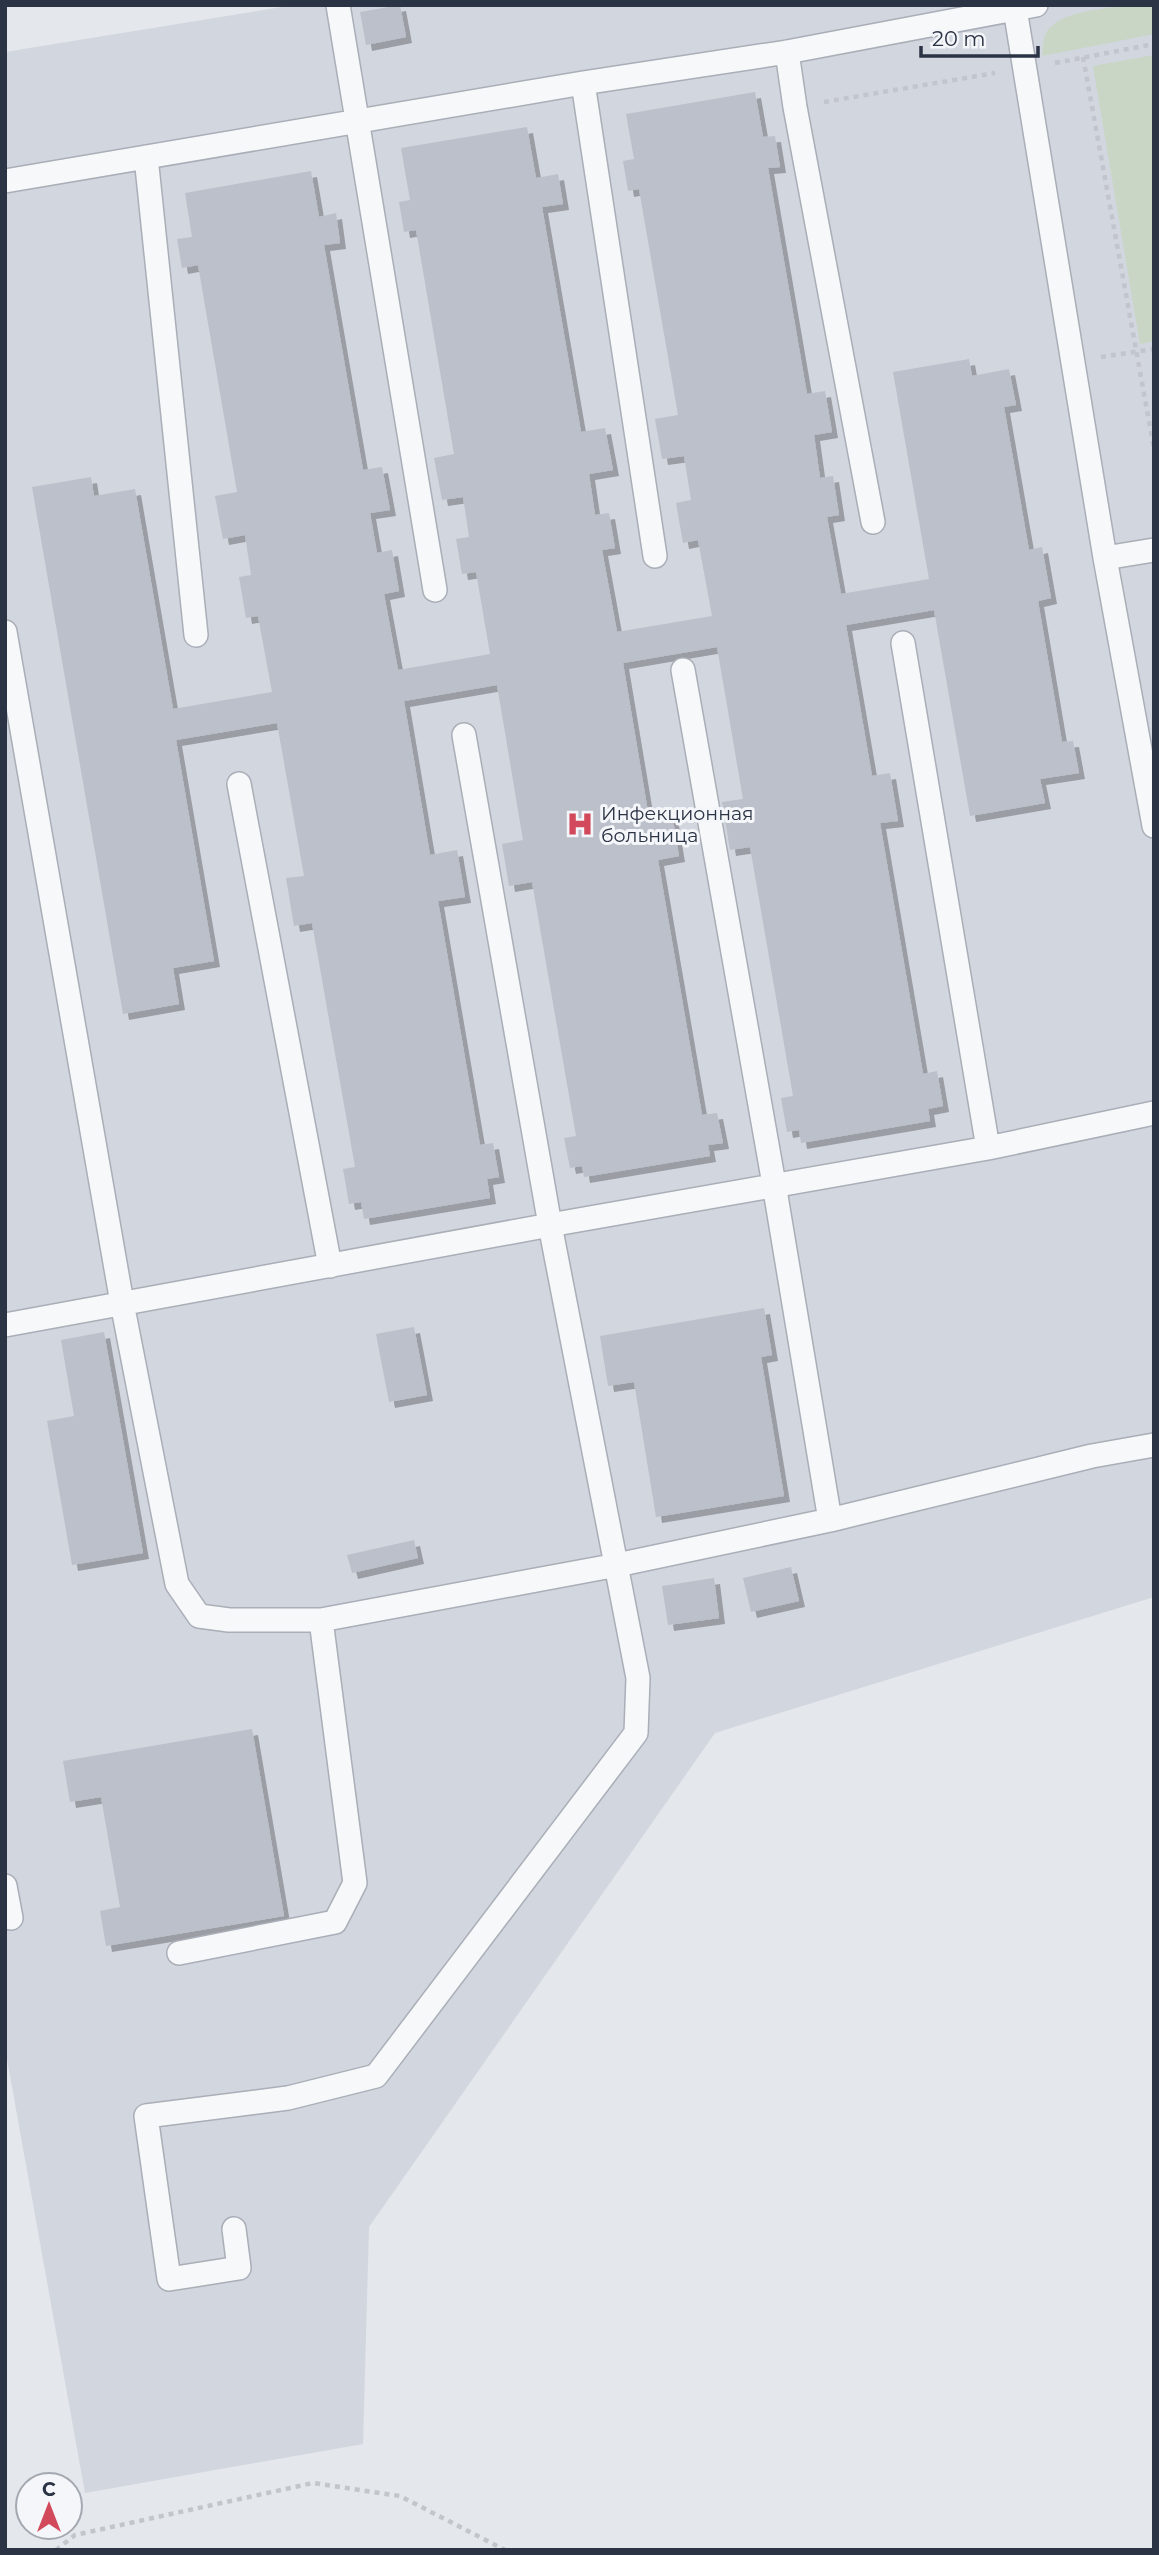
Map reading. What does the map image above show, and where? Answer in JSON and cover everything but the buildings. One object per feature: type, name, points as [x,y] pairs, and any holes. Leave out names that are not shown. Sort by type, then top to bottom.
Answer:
[{"type":"lane","points":[[338,5],[355,121],[435,590]]},
{"type":"lane","points":[[5,181],[583,83],[787,52],[1026,7],[1024,68],[1105,558],[1154,826]]},
{"type":"lane","points":[[787,52],[873,522]]},
{"type":"lane","points":[[583,83],[656,556]]},
{"type":"lane","points":[[145,157],[196,635]]},
{"type":"lane","points":[[1105,558],[1154,550]]},
{"type":"lane","points":[[5,632],[122,1303],[177,1584],[199,1616],[321,1620],[617,1565],[830,1520],[1092,1457],[1154,1445]]},
{"type":"lane","points":[[903,643],[988,1148]]},
{"type":"lane","points":[[682,670],[774,1184],[830,1520]]},
{"type":"lane","points":[[234,2230],[239,2268],[169,2279],[146,2116],[288,2098],[376,2076],[636,1733],[638,1678],[550,1225],[464,735]]},
{"type":"lane","points":[[239,784],[330,1266]]},
{"type":"lane","points":[[5,1325],[774,1184],[988,1148],[1154,1113]]},
{"type":"lane","points":[[179,1953],[335,1922],[355,1883],[321,1620]]},
{"type":"lane","points":[[5,1886],[11,1918]]},
{"type":"path","points":[[795,107],[1154,44]]},
{"type":"path","points":[[1083,57],[1154,449]]},
{"type":"path","points":[[1073,362],[1154,349]]},
{"type":"path","points":[[56,2550],[75,2535],[313,2483],[400,2496],[505,2550]]},
{"type":"shaded area","name":"Инфекционная больница","points":[[294,5],[1154,5],[1154,1597],[715,1733],[369,2227],[363,2444],[85,2493],[84,2471],[81,2471],[5,2048],[5,52]]},
{"type":"green space","points":[[1130,5],[1154,5],[1154,34],[1042,56],[1045,35],[1060,20],[1083,12]]},
{"type":"green space","points":[[1154,55],[1154,341],[1140,344],[1093,66]]},
{"type":"place","name":"Инфекционная больница","points":[[580,824]]}]
